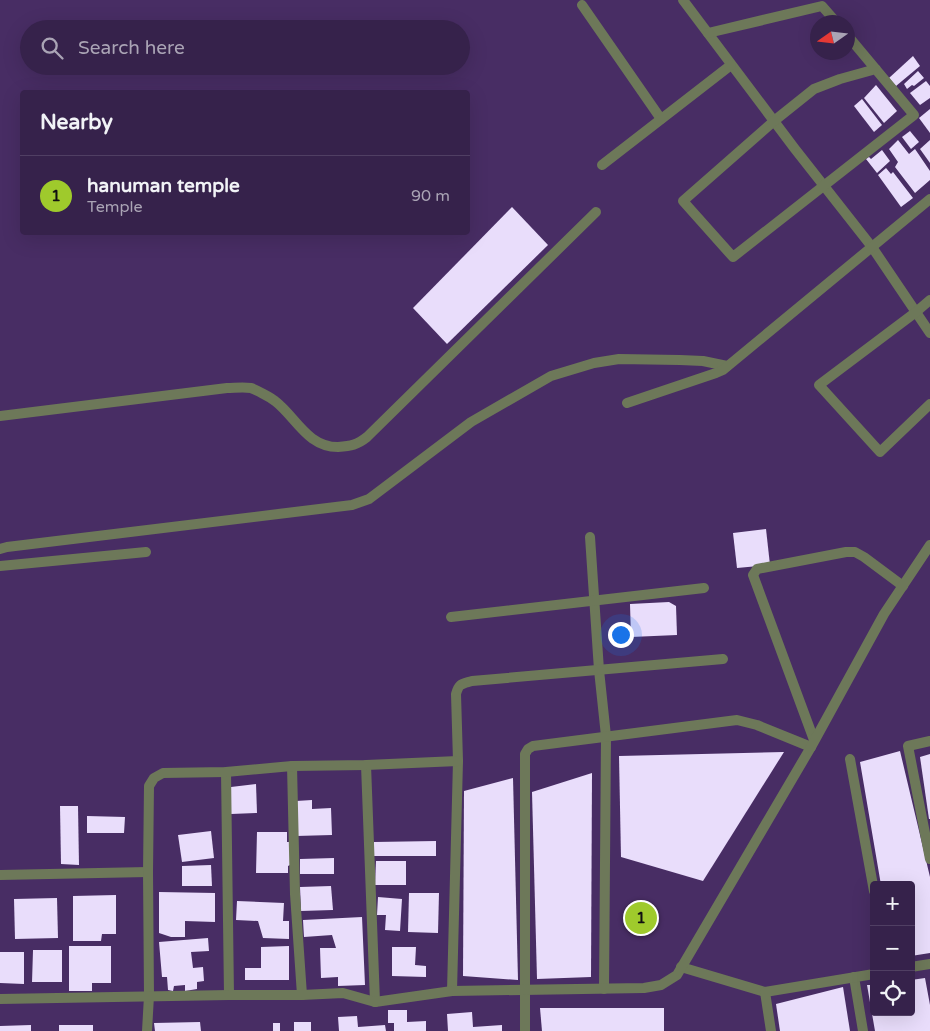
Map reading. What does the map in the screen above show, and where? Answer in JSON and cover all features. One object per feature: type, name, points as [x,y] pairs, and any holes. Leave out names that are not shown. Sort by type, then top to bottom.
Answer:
[{"type":"street","points":[[683,0],[872,247],[930,333]]},
{"type":"street","points":[[582,5],[661,119]]},
{"type":"street","points":[[708,33],[822,6],[830,15]]},
{"type":"street","points":[[855,44],[914,115],[733,257],[683,201],[774,121],[814,89],[840,79],[876,70]]},
{"type":"street","points":[[602,165],[731,65]]},
{"type":"street","points":[[627,403],[723,370],[930,199]]},
{"type":"street","points":[[0,416],[227,388],[251,388],[274,400],[312,439],[322,444],[333,446],[358,444],[596,212]]},
{"type":"street","points":[[930,300],[819,385],[880,452],[930,404]]},
{"type":"street","points":[[0,549],[352,505],[369,500],[472,422],[551,376],[594,363],[619,359],[703,361],[727,366]]},
{"type":"street","points":[[590,537],[599,670],[606,736],[604,989]]},
{"type":"street","points":[[0,1000],[343,993],[375,1002],[452,991],[644,988],[661,985],[677,975],[682,967],[812,744],[884,614],[930,545]]},
{"type":"street","points":[[0,566],[146,552]]},
{"type":"street","points":[[812,744],[753,575],[754,572],[757,569],[846,552],[855,552],[864,556],[903,586]]},
{"type":"street","points":[[451,617],[704,588]]},
{"type":"street","points":[[452,991],[458,761],[456,694],[458,687],[472,681],[723,659]]},
{"type":"street","points":[[525,1031],[525,754],[528,749],[533,746],[737,720],[812,744]]},
{"type":"street","points":[[930,742],[908,746],[930,859]]},
{"type":"street","points":[[850,759],[872,881]]},
{"type":"street","points":[[147,1031],[149,996],[149,786],[154,778],[163,774],[226,772],[292,766],[458,761]]},
{"type":"street","points":[[366,765],[375,1002]]},
{"type":"street","points":[[292,766],[295,894],[302,995]]},
{"type":"street","points":[[226,772],[229,995]]},
{"type":"street","points":[[0,875],[148,872]]},
{"type":"street","points":[[915,966],[930,964]]},
{"type":"street","points":[[682,967],[765,992],[870,975]]},
{"type":"street","points":[[854,977],[863,1031]]},
{"type":"street","points":[[765,992],[771,1031]]},
{"type":"building","points":[[913,56],[920,66],[896,86],[889,78]]},
{"type":"building","points":[[918,71],[924,78],[907,89],[904,84]]},
{"type":"building","points":[[926,81],[930,86],[930,98],[920,105],[910,93]]},
{"type":"building","points":[[876,85],[897,111],[884,123],[864,98]]},
{"type":"building","points":[[862,99],[882,125],[874,132],[854,106]]},
{"type":"building","points":[[930,109],[930,133],[919,118]]},
{"type":"building","points":[[910,131],[919,142],[911,149],[902,137]]},
{"type":"building","points":[[898,140],[909,154],[915,149],[930,171],[930,180],[915,193],[895,167],[898,162],[889,149]]},
{"type":"building","points":[[930,140],[930,163],[920,149]]},
{"type":"building","points":[[882,150],[890,161],[877,173],[866,159],[869,157],[871,159]]},
{"type":"building","points":[[886,168],[891,174],[893,172],[913,198],[901,207],[878,175]]},
{"type":"building","points":[[512,207],[548,245],[447,344],[413,308]]},
{"type":"building","points":[[766,529],[770,565],[737,568],[733,533]]},
{"type":"building","points":[[669,602],[676,606],[677,635],[631,637],[630,604]]},
{"type":"building","points":[[900,751],[930,877],[930,953],[915,955],[915,881],[880,881],[860,762]]},
{"type":"building","points":[[784,752],[703,881],[621,857],[619,756]]},
{"type":"building","points":[[930,754],[930,819],[929,819],[920,757]]},
{"type":"building","points":[[592,773],[591,977],[537,979],[532,792]]},
{"type":"building","points":[[513,778],[518,980],[463,976],[464,791]]},
{"type":"building","points":[[256,784],[257,813],[231,814],[231,787]]},
{"type":"building","points":[[312,800],[312,809],[331,808],[332,835],[296,836],[296,801]]},
{"type":"building","points":[[60,806],[78,806],[79,865],[61,864]]},
{"type":"building","points":[[87,816],[125,817],[124,833],[87,833]]},
{"type":"building","points":[[211,831],[214,858],[182,862],[178,835]]},
{"type":"building","points":[[257,832],[287,832],[287,842],[292,842],[292,864],[288,866],[288,873],[256,873]]},
{"type":"building","points":[[436,841],[436,856],[374,856],[374,842]]},
{"type":"building","points":[[334,858],[334,874],[300,874],[300,859]]},
{"type":"building","points":[[376,861],[406,861],[406,885],[375,885]]},
{"type":"building","points":[[211,865],[212,886],[182,886],[182,866]]},
{"type":"building","points":[[331,886],[333,910],[301,911],[300,887]]},
{"type":"building","points":[[159,892],[215,893],[215,922],[185,921],[185,937],[171,937],[159,933]]},
{"type":"building","points":[[409,893],[439,893],[438,933],[408,932]]},
{"type":"building","points":[[116,895],[116,934],[102,934],[101,941],[73,941],[73,896]]},
{"type":"building","points":[[378,897],[402,899],[400,931],[385,930],[386,915],[377,915]]},
{"type":"building","points":[[57,898],[58,938],[15,939],[14,899]]},
{"type":"building","points":[[237,901],[284,903],[283,921],[289,921],[289,939],[263,938],[258,921],[236,920]]},
{"type":"building","points":[[362,917],[365,985],[338,986],[338,977],[321,978],[320,948],[336,948],[332,935],[304,937],[303,920]]},
{"type":"building","points":[[208,938],[209,951],[191,952],[193,968],[203,967],[204,981],[197,982],[197,989],[185,991],[185,985],[174,986],[173,991],[168,990],[167,977],[162,977],[159,942]]},
{"type":"building","points":[[69,946],[111,946],[111,983],[92,983],[92,991],[69,991]]},
{"type":"building","points":[[289,946],[289,980],[245,980],[245,968],[261,968],[261,947]]},
{"type":"building","points":[[392,947],[416,947],[415,965],[426,966],[426,977],[392,976]]},
{"type":"building","points":[[33,950],[62,950],[62,982],[32,982]]},
{"type":"building","points":[[0,952],[24,952],[24,984],[0,983]]},
{"type":"building","points":[[925,978],[930,1005],[930,1031],[875,1031],[872,1016],[915,1016],[915,979]]},
{"type":"building","points":[[867,985],[870,985],[870,1002]]},
{"type":"building","points":[[843,987],[850,1031],[780,1031],[776,1004]]},
{"type":"building","points":[[540,1008],[664,1008],[664,1031],[542,1031]]},
{"type":"building","points":[[388,1010],[407,1010],[407,1022],[426,1021],[426,1031],[394,1031],[394,1023],[388,1023]]},
{"type":"building","points":[[472,1012],[473,1027],[502,1025],[502,1031],[448,1031],[447,1014]]},
{"type":"building","points":[[357,1016],[358,1027],[385,1025],[386,1031],[339,1031],[338,1017]]},
{"type":"building","points":[[200,1022],[201,1031],[155,1031],[154,1023]]},
{"type":"building","points":[[294,1022],[311,1022],[311,1031],[294,1031]]},
{"type":"building","points":[[273,1023],[280,1023],[280,1031],[273,1031]]},
{"type":"building","points":[[31,1025],[31,1031],[0,1031],[0,1026]]},
{"type":"building","points":[[59,1025],[93,1025],[93,1031],[59,1031]]},
{"type":"place","name":"hanuman temple","points":[[641,918]]}]
